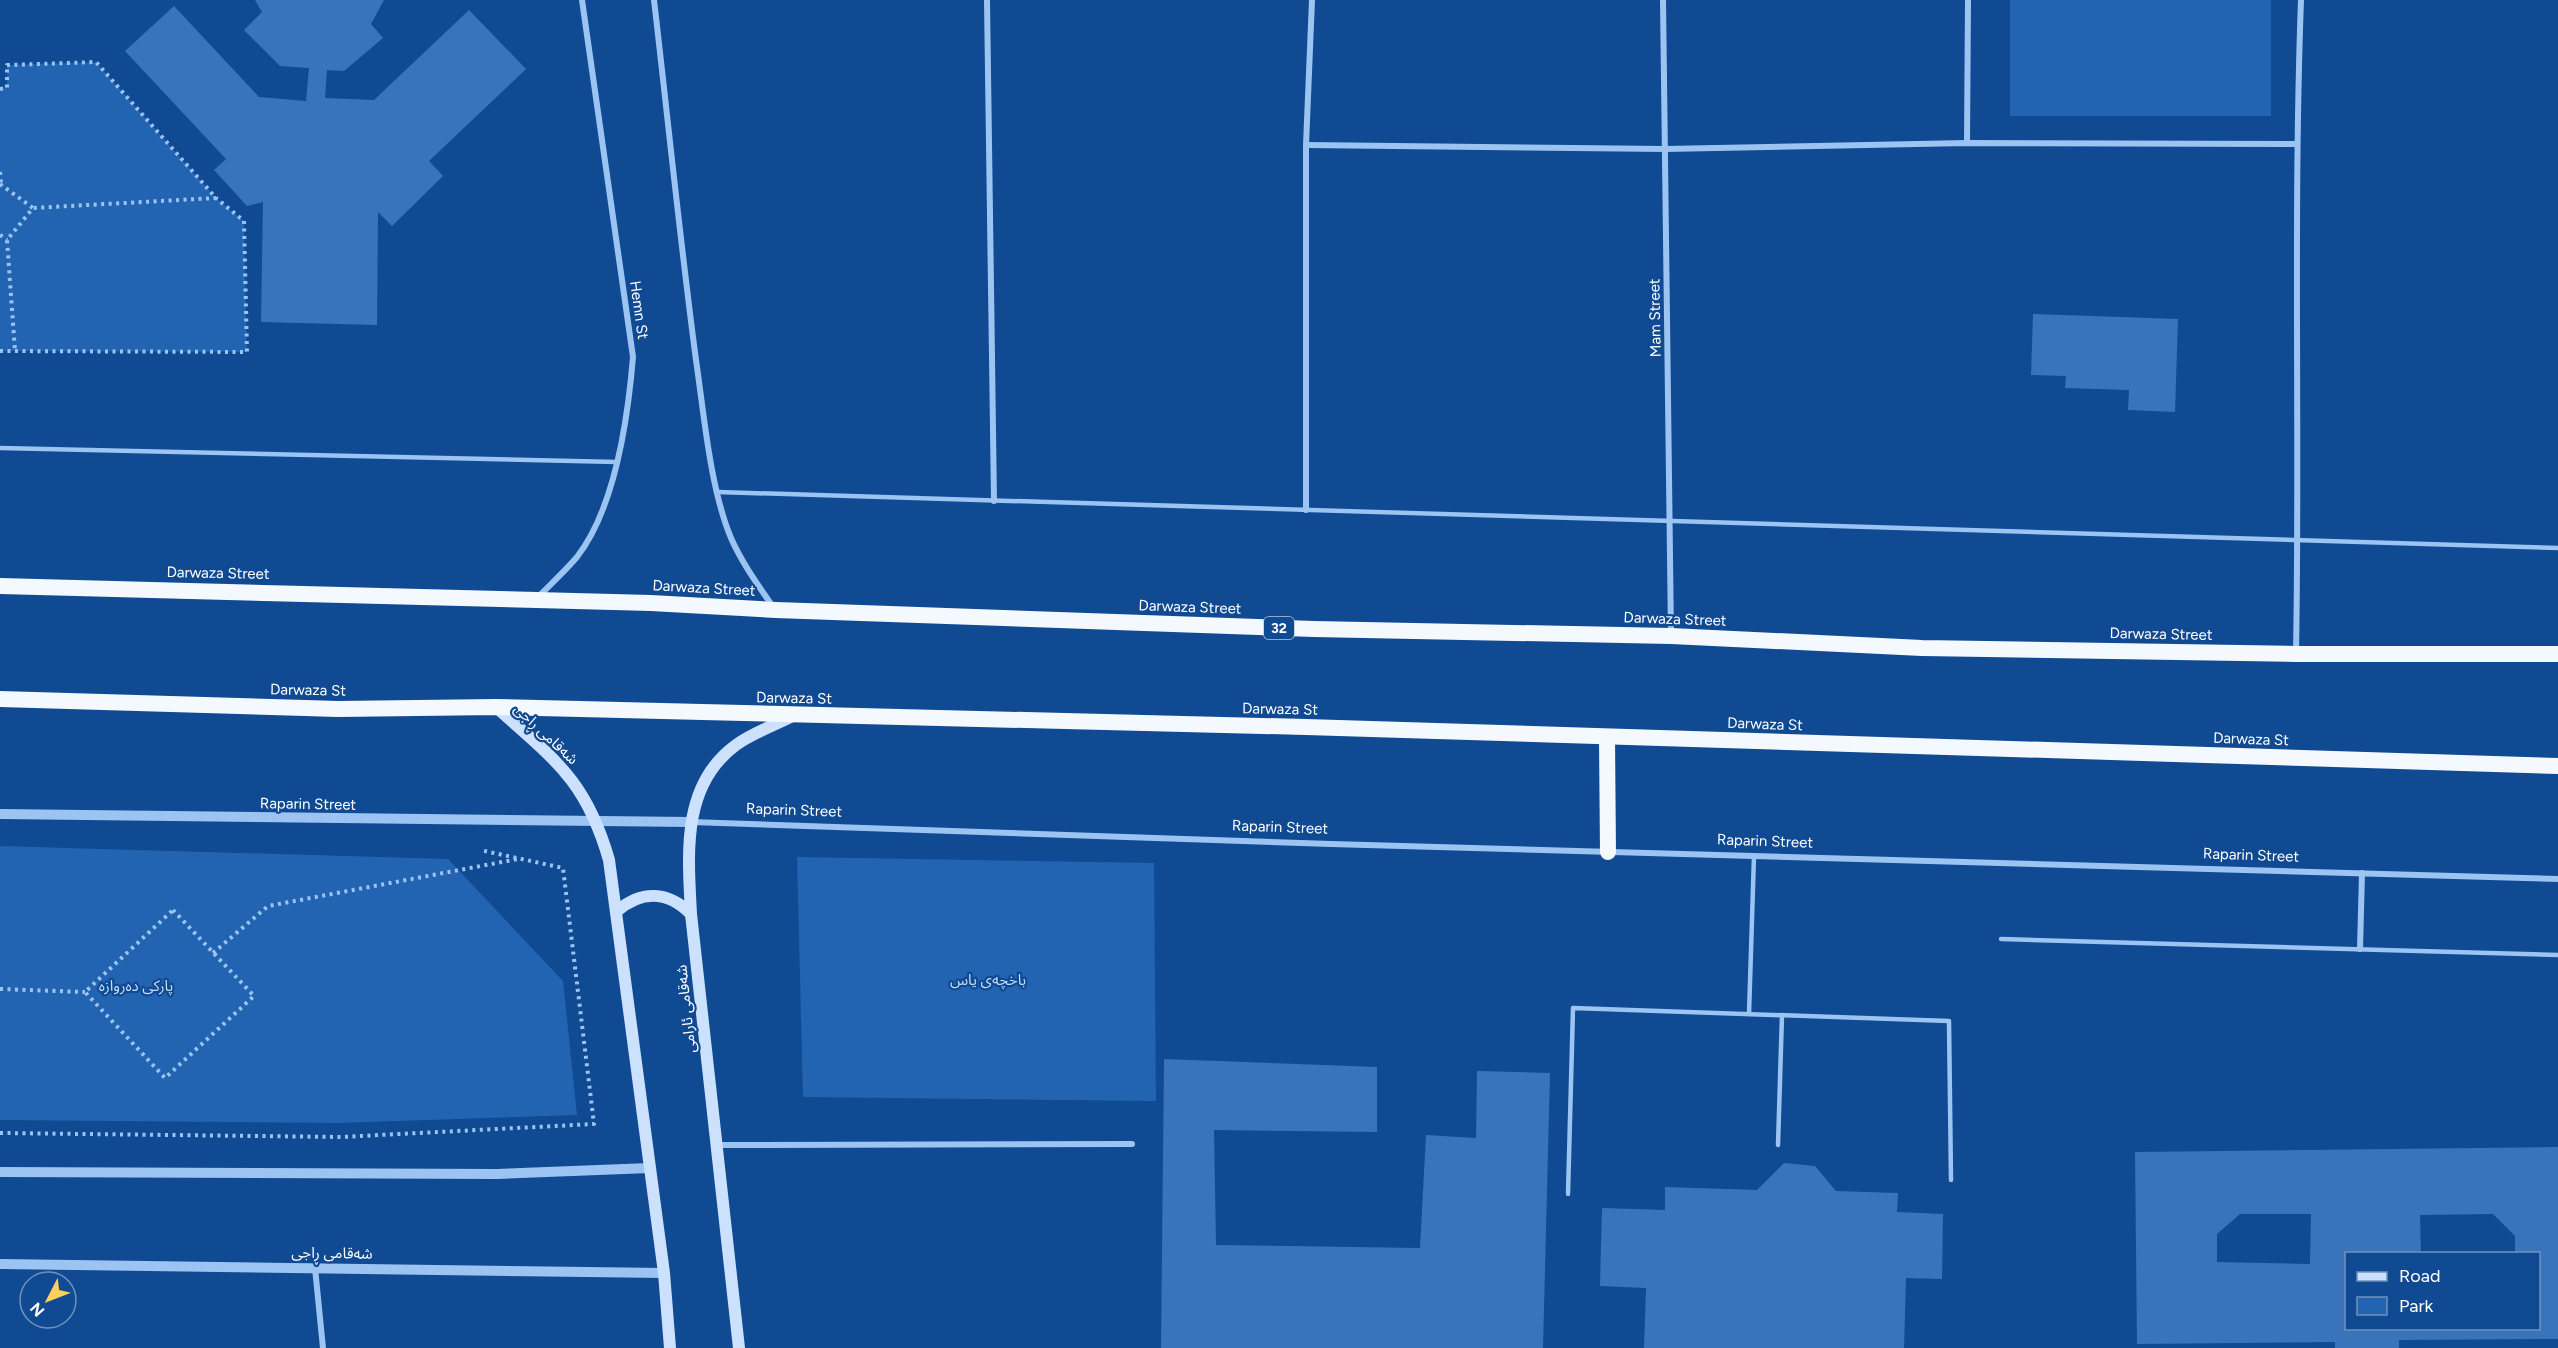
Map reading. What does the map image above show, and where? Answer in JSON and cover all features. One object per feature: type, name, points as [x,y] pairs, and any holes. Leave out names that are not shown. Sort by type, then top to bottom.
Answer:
[{"type":"highway","name":"Darwaza Street","points":[[0,586],[535,600],[1314,629],[1671,636],[1922,648],[2296,654],[2558,654]]},
{"type":"highway","name":"Darwaza St","points":[[0,699],[338,709],[496,707],[1318,728],[2558,766]]},
{"type":"highway","points":[[1607,738],[1608,852]]},
{"type":"main road","name":"شەقامی ڕاجی","points":[[496,707],[569,775],[598,822],[609,860],[664,1273],[670,1348]]},
{"type":"main road","name":"شەقامی ئارامی","points":[[739,1348],[691,914],[688,852],[690,822],[699,793],[714,766],[736,745],[793,716]]},
{"type":"main road","points":[[617,911],[640,896],[654,895],[668,897],[691,914]]},
{"type":"street","name":"Hemn St","points":[[535,600],[577,556],[593,531],[616,462],[629,409],[633,357],[582,0]]},
{"type":"street","points":[[654,0],[705,427],[718,492],[730,536],[747,570],[776,610]]},
{"type":"street","points":[[987,0],[994,501]]},
{"type":"street","points":[[1306,510],[1306,145],[1312,0]]},
{"type":"street","name":"Mam Street","points":[[1663,0],[1671,636]]},
{"type":"street","points":[[1967,143],[1968,0]]},
{"type":"street","points":[[2296,654],[2298,539],[2295,144],[2301,0]]},
{"type":"street","points":[[1306,145],[1665,149],[1967,143],[2295,144]]},
{"type":"street","name":"Raparin Street","points":[[0,814],[690,822],[1608,852],[2558,879]]},
{"type":"street","points":[[2360,949],[2362,873]]},
{"type":"street","points":[[715,1145],[1132,1143]]},
{"type":"street","points":[[0,1172],[497,1174],[650,1168]]},
{"type":"street","name":"شەقامی ڕاجی","points":[[0,1264],[664,1273]]},
{"type":"street","points":[[315,1267],[323,1348]]},
{"type":"lane","points":[[0,448],[616,462]]},
{"type":"lane","points":[[718,492],[2558,548]]},
{"type":"lane","points":[[1749,1014],[1754,856]]},
{"type":"lane","points":[[2001,939],[2558,955]]},
{"type":"lane","points":[[1568,1194],[1573,1008],[1950,1020],[1951,1180]]},
{"type":"lane","points":[[1778,1145],[1782,1015]]},
{"type":"path","points":[[0,89],[7,88],[7,65],[96,62],[216,198],[244,221],[247,352],[0,351]]},
{"type":"path","points":[[0,172],[0,183],[33,208],[216,198]]},
{"type":"path","points":[[15,351],[7,240],[33,208]]},
{"type":"path","points":[[0,235],[7,240]]},
{"type":"path","points":[[213,953],[268,906],[521,859]]},
{"type":"path","points":[[0,1133],[341,1137],[594,1124],[563,868]]},
{"type":"path","points":[[0,989],[85,992],[173,910],[254,996],[165,1078],[85,992]]},
{"type":"green space","points":[[2010,0],[2271,0],[2271,116],[2010,116]]},
{"type":"green space","points":[[96,62],[216,198],[244,221],[247,352],[0,351],[0,88],[7,87],[7,65]]},
{"type":"green space","name":"پارکی دەروازە","points":[[0,846],[448,859],[563,981],[577,1115],[337,1123],[0,1120]]},
{"type":"green space","name":"باخچەی یاس","points":[[797,857],[1154,863],[1156,1101],[803,1097]]},
{"type":"building","points":[[255,0],[384,0],[371,24],[383,38],[344,71],[327,70],[325,98],[374,100],[469,10],[526,69],[429,161],[443,176],[392,226],[378,212],[377,325],[261,322],[263,202],[247,206],[214,170],[226,159],[125,51],[174,6],[259,97],[306,101],[309,68],[280,66],[244,30],[262,12]]},
{"type":"building","points":[[2033,314],[2178,319],[2175,412],[2128,410],[2129,390],[2065,388],[2066,376],[2031,375]]},
{"type":"building","points":[[1164,1059],[1377,1067],[1377,1132],[1214,1130],[1216,1245],[1420,1248],[1426,1135],[1476,1138],[1477,1071],[1550,1073],[1543,1348],[1161,1348]]},
{"type":"building","points":[[2558,1147],[2558,1339],[2399,1340],[2399,1348],[2335,1348],[2335,1342],[2137,1344],[2135,1152]],"holes":[[[2240,1214],[2311,1214],[2310,1264],[2217,1262],[2217,1234]]]},
{"type":"building","points":[[1784,1163],[1815,1166],[1836,1191],[1898,1193],[1897,1212],[1943,1214],[1942,1279],[1906,1278],[1904,1348],[1644,1348],[1646,1288],[1600,1286],[1602,1208],[1665,1210],[1665,1187],[1757,1190]]}]
